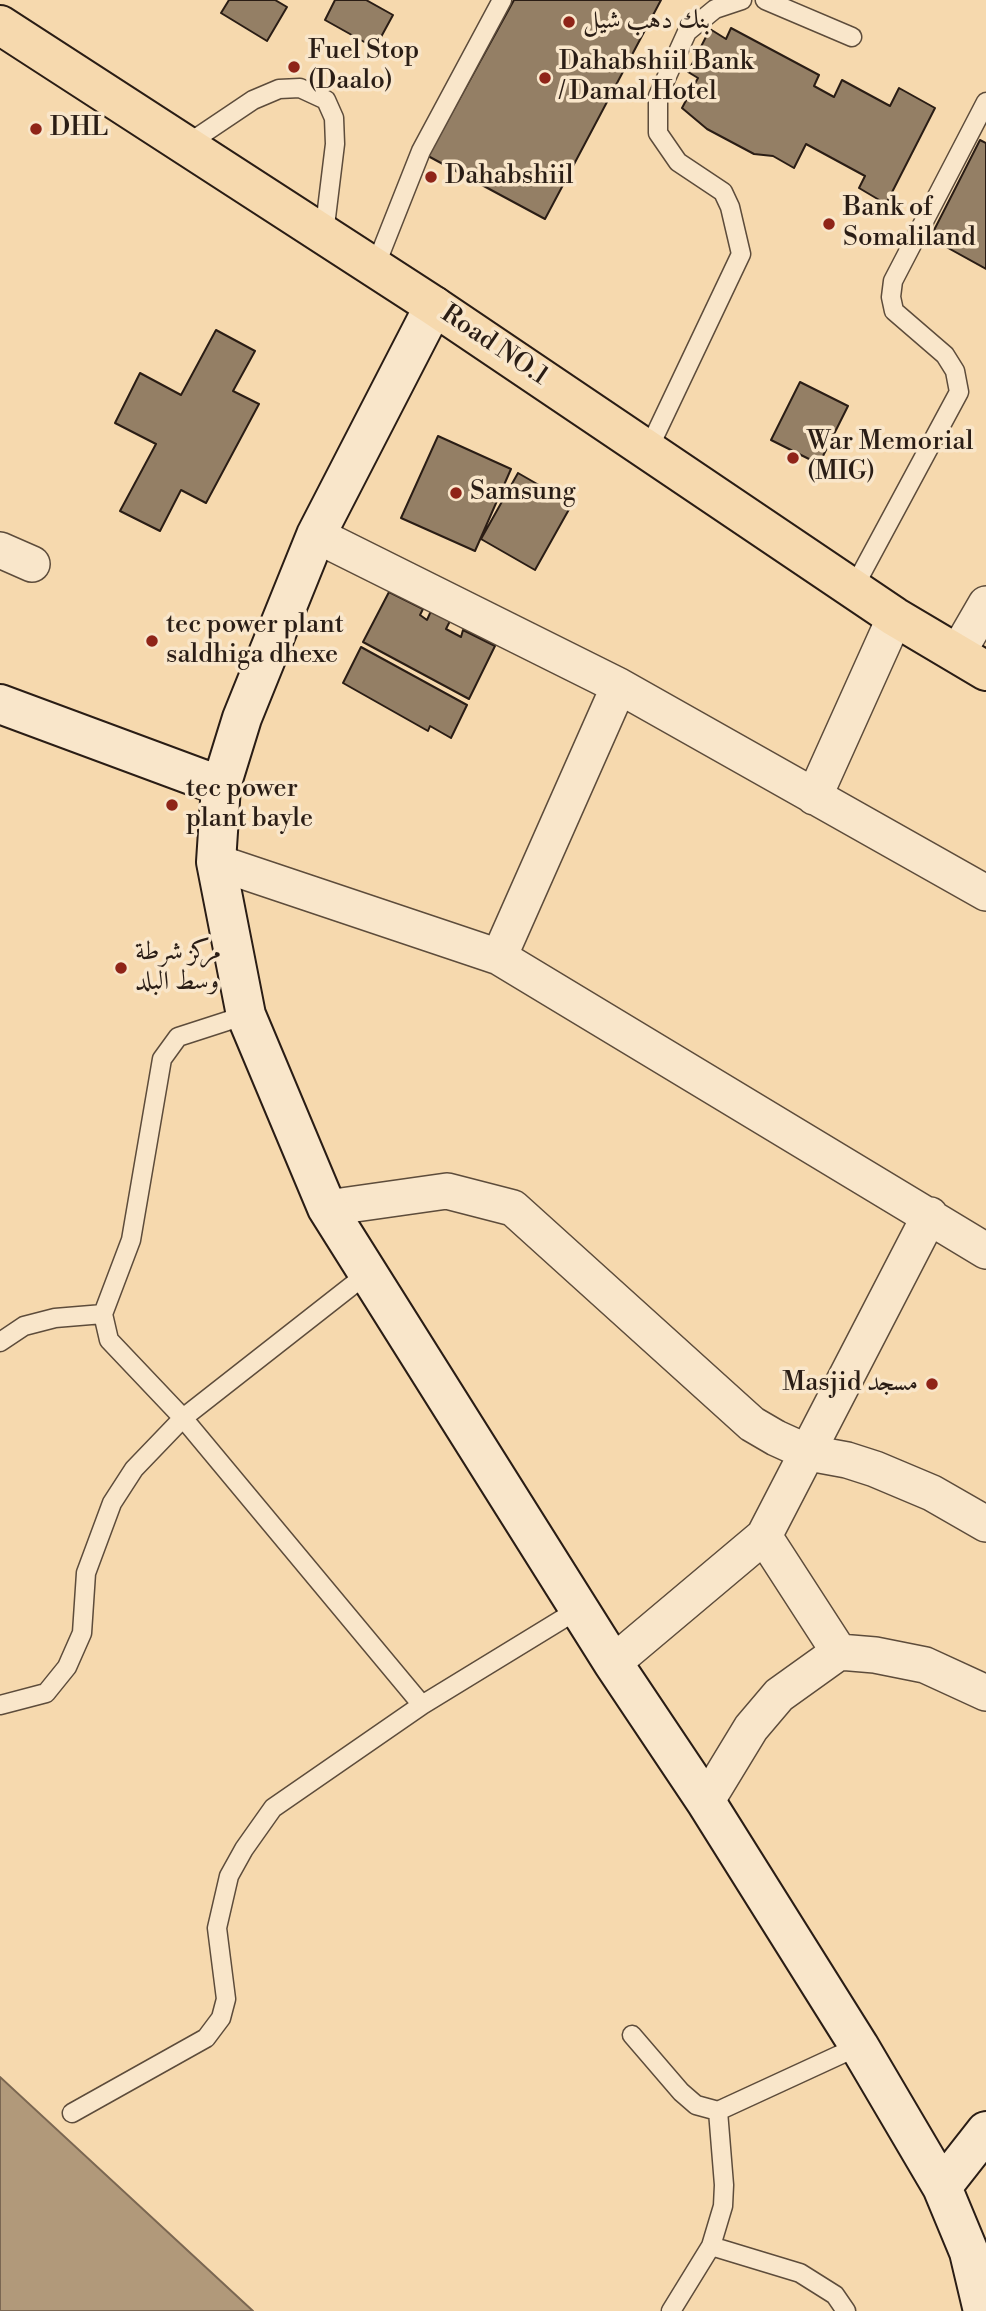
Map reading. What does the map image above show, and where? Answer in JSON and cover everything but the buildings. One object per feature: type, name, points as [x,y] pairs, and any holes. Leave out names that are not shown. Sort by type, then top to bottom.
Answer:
[{"type":"highway","name":"Road NO.1","points":[[0,25],[434,306],[895,617],[971,662]]},
{"type":"main road","points":[[434,306],[316,535],[242,718],[221,786],[216,862],[246,1015],[327,1208],[613,1663],[706,1802],[859,2046],[942,2187],[969,2252],[983,2311]]},
{"type":"main road","points":[[0,704],[221,786]]},
{"type":"main road","points":[[942,2187],[986,2131]]},
{"type":"street","points":[[316,535],[619,687],[986,893]]},
{"type":"street","points":[[0,550],[32,564]]},
{"type":"street","points":[[971,662],[986,604]]},
{"type":"street","points":[[814,797],[895,617]]},
{"type":"street","points":[[499,957],[619,687]]},
{"type":"street","points":[[216,862],[499,957],[983,1244]]},
{"type":"street","points":[[327,1208],[447,1191],[513,1208],[752,1424],[808,1453],[847,1460],[875,1469],[932,1493],[986,1524]]},
{"type":"street","points":[[613,1663],[764,1536],[930,1215]]},
{"type":"street","points":[[764,1536],[839,1651]]},
{"type":"street","points":[[706,1802],[751,1728],[779,1695],[839,1651],[925,1665],[986,1693]]},
{"type":"lane","points":[[375,267],[421,151],[502,0]]},
{"type":"lane","points":[[648,450],[741,254],[730,207],[723,192],[678,162],[658,133],[659,96],[687,32],[715,9],[742,0]]},
{"type":"lane","points":[[765,0],[852,37]]},
{"type":"lane","points":[[186,145],[253,100],[279,89],[300,88],[327,100],[334,118],[335,144],[324,234]]},
{"type":"lane","points":[[853,589],[959,392],[955,371],[945,355],[894,311],[891,297],[893,281],[986,102]]},
{"type":"lane","points":[[246,1015],[178,1037],[162,1059],[131,1241],[103,1314],[109,1340],[183,1418],[422,1705]]},
{"type":"lane","points":[[0,1705],[46,1693],[67,1667],[82,1633],[86,1573],[112,1503],[134,1469],[183,1418],[368,1273]]},
{"type":"lane","points":[[0,1342],[24,1326],[55,1318],[103,1314]]},
{"type":"lane","points":[[72,2113],[205,2038],[221,2018],[226,1999],[217,1927],[229,1876],[273,1808],[422,1705],[579,1609]]},
{"type":"lane","points":[[632,2035],[681,2092],[696,2105],[718,2112],[859,2046]]},
{"type":"lane","points":[[671,2311],[711,2246],[723,2206],[724,2185],[718,2112]]},
{"type":"lane","points":[[711,2246],[800,2273],[835,2295],[846,2311]]},
{"type":"shaded area","points":[[0,2077],[253,2311],[0,2311]]},
{"type":"place","name":"بنك دهب شيل","points":[[569,22]]},
{"type":"place","name":"Fuel Stop (Daalo)","points":[[294,67]]},
{"type":"place","name":"Dahabshiil Bank / Damal Hotel","points":[[545,78]]},
{"type":"place","name":"DHL","points":[[36,129]]},
{"type":"place","name":"Dahabshiil","points":[[431,177]]},
{"type":"place","name":"Bank of Somaliland","points":[[829,224]]},
{"type":"place","name":"War Memorial (MIG)","points":[[793,458]]},
{"type":"place","name":"Samsung","points":[[456,493]]},
{"type":"place","name":"tec power plant saldhiga dhexe","points":[[152,641]]},
{"type":"place","name":"tec power plant bayle","points":[[172,805]]},
{"type":"place","name":"مركز شرطة وسط البلد","points":[[121,968]]},
{"type":"place","name":"Masjid مسجد","points":[[932,1384]]}]
